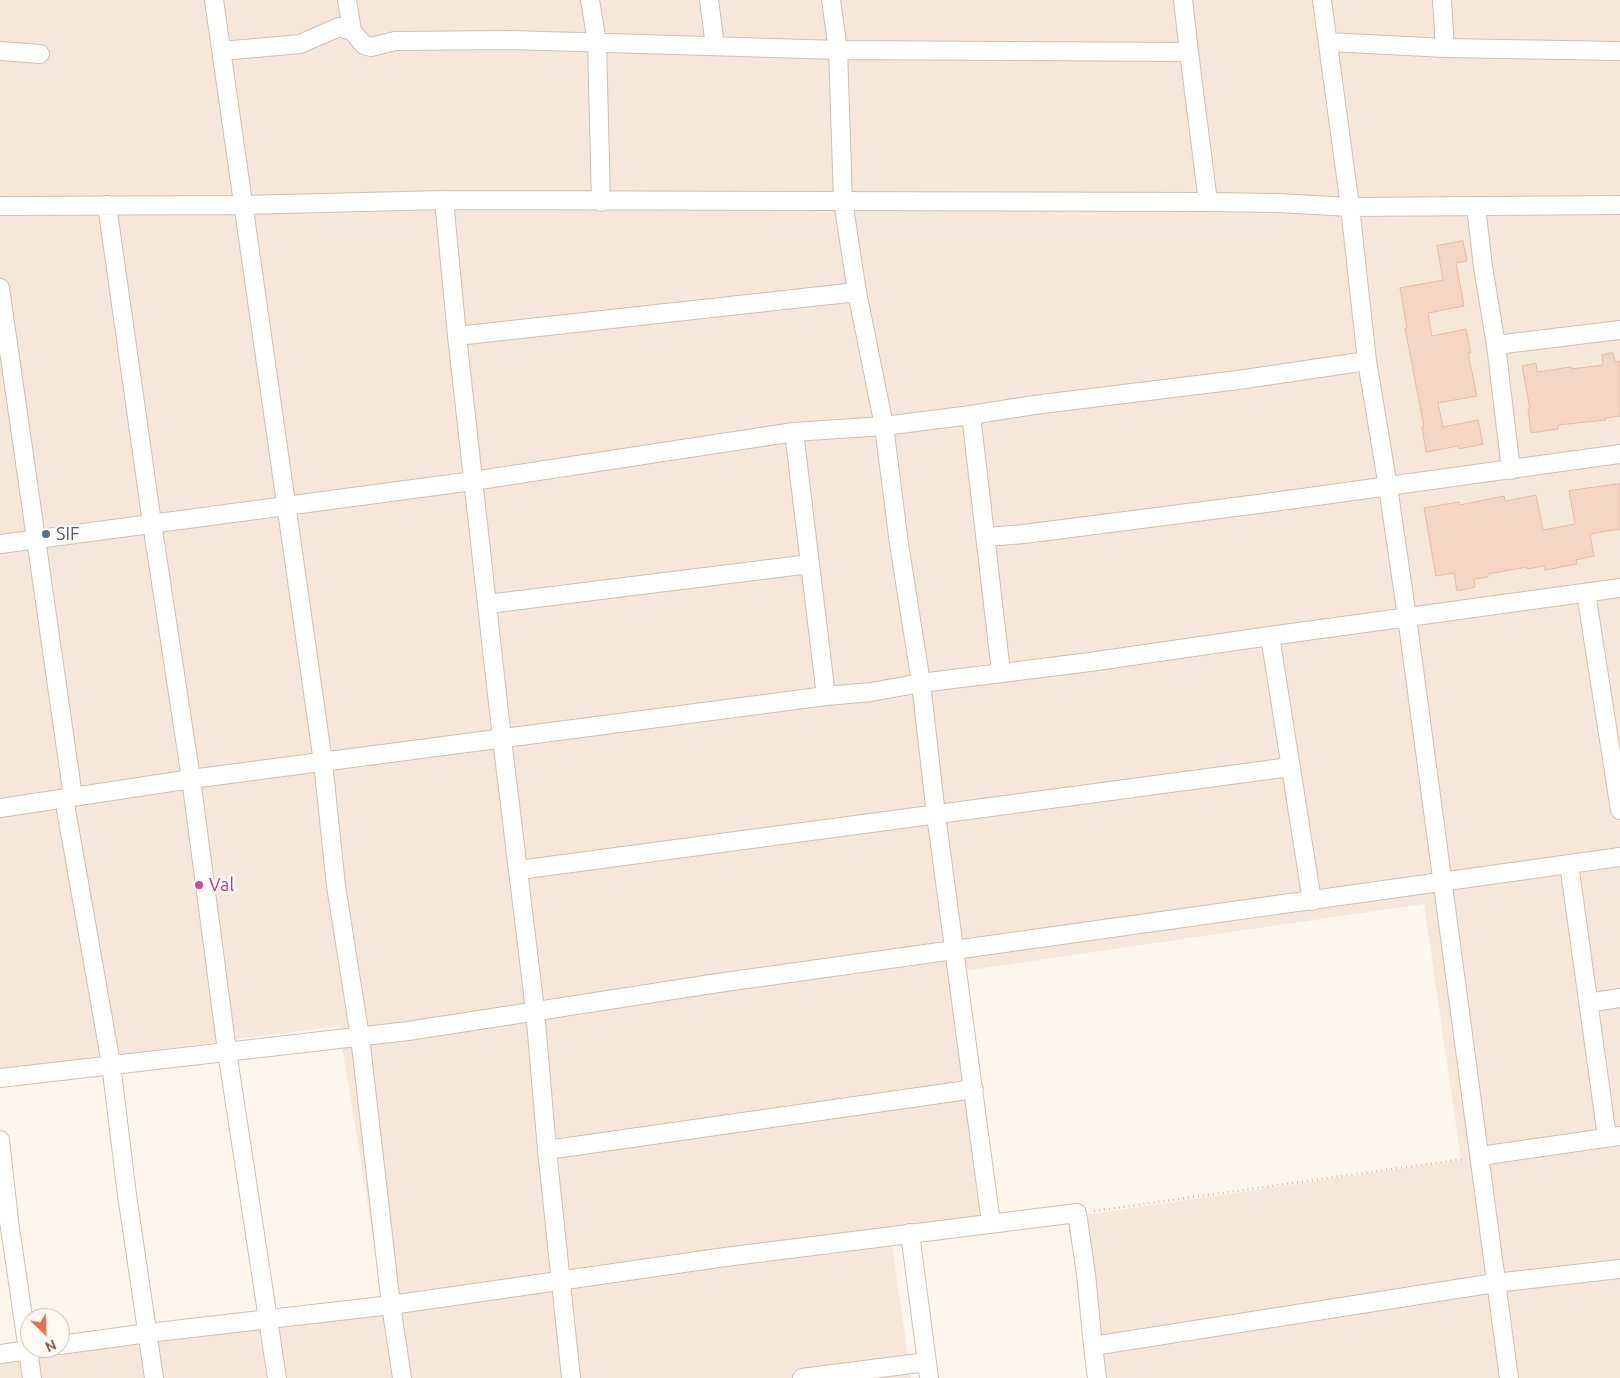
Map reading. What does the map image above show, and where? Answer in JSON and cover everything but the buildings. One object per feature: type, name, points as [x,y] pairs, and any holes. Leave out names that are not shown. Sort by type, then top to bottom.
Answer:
[{"type":"street","points":[[214,0],[323,762],[336,886],[360,1036],[391,1305],[402,1378]]},
{"type":"street","points":[[347,0],[352,31],[364,45],[371,47],[395,41],[511,40],[838,50],[1189,52]]},
{"type":"street","points":[[590,0],[597,42],[600,202]]},
{"type":"street","points":[[709,0],[715,46]]},
{"type":"street","points":[[830,0],[838,50],[843,201],[857,292],[884,426],[899,544],[921,683],[936,815],[991,1223]]},
{"type":"street","points":[[1183,0],[1208,202]]},
{"type":"street","points":[[1322,0],[1350,207],[1367,361],[1407,617],[1425,763],[1443,883],[1509,1378]]},
{"type":"street","points":[[1442,0],[1445,48]]},
{"type":"street","points":[[222,51],[300,44],[339,27],[352,31]]},
{"type":"street","points":[[1329,42],[1445,48],[1620,51]]},
{"type":"street","points":[[0,51],[40,54]]},
{"type":"street","points":[[444,200],[457,336],[502,739],[520,870],[571,1378]]},
{"type":"street","points":[[0,206],[242,205],[444,200],[600,202],[1208,202],[1350,207],[1620,205]]},
{"type":"street","points":[[107,205],[152,523],[191,779],[228,1052],[277,1378]]},
{"type":"street","points":[[1476,206],[1483,268],[1496,345],[1511,470]]},
{"type":"street","points":[[0,288],[68,797],[111,1064],[154,1378]]},
{"type":"street","points":[[457,336],[857,292]]},
{"type":"street","points":[[1496,345],[1620,330]]},
{"type":"street","points":[[0,544],[474,480],[794,432],[884,426],[1034,405],[1248,379],[1367,361]]},
{"type":"street","points":[[971,415],[1001,672]]},
{"type":"street","points":[[794,432],[826,696]]},
{"type":"street","points":[[986,537],[1047,531],[1620,454]]},
{"type":"street","points":[[488,604],[810,564]]},
{"type":"street","points":[[0,808],[191,779],[826,696],[871,692],[921,683],[1090,662],[1620,588]]},
{"type":"street","points":[[1586,593],[1613,720],[1620,810]]},
{"type":"street","points":[[1270,636],[1312,901]]},
{"type":"street","points":[[520,870],[1290,767]]},
{"type":"street","points":[[0,1078],[416,1029],[535,1010],[954,950],[1620,857]]},
{"type":"street","points":[[1480,1156],[1614,1137],[1588,1003],[1570,864]]},
{"type":"street","points":[[1588,1003],[1620,998]]},
{"type":"street","points":[[547,1150],[974,1089]]},
{"type":"street","points":[[0,1140],[5,1222],[25,1308]]},
{"type":"street","points":[[70,1345],[269,1318],[391,1305],[725,1257],[1077,1213],[1086,1274],[1092,1346],[1097,1378]]},
{"type":"street","points":[[802,1378],[928,1370],[910,1233]]},
{"type":"street","points":[[1092,1346],[1495,1283],[1620,1269]]},
{"type":"street","points":[[0,1354],[20,1351]]},
{"type":"street","points":[[32,1378],[34,1358]]},
{"type":"path","points":[[1077,1213],[1480,1156]]},
{"type":"shaded area","points":[[0,0],[1620,0],[1620,1378],[1107,1378],[1084,1215],[1461,1160],[1424,904],[963,971],[999,1227],[892,1243],[911,1378],[0,1378],[0,1354],[20,1351],[20,1358],[70,1358],[70,1347],[383,1300],[339,1026],[0,1070]]},
{"type":"place","name":"SIF","points":[[46,534]]},
{"type":"place","name":"Val","points":[[199,885]]}]
